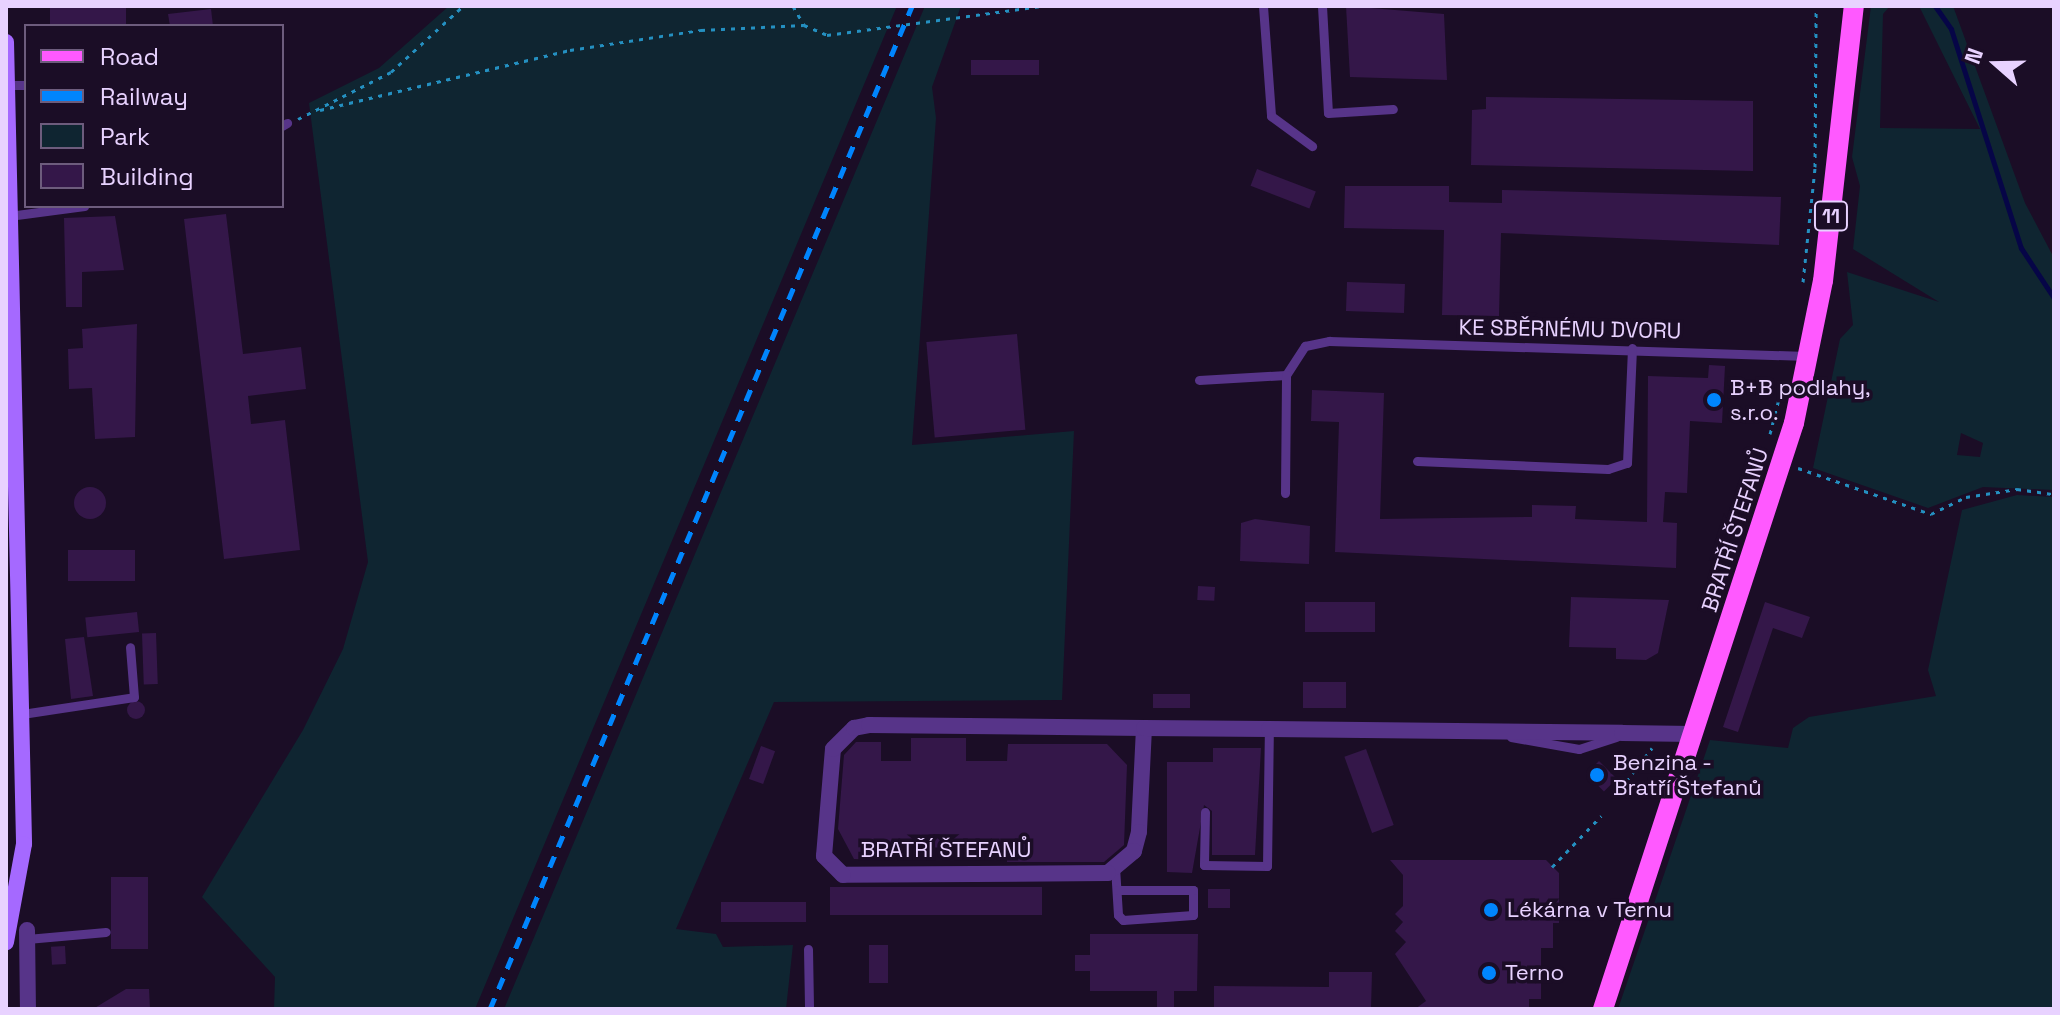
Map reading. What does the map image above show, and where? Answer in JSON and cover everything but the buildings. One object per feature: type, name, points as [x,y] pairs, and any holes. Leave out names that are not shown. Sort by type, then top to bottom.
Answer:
[{"type":"main road","name":"BRATŘÍ ŠTEFANŮ","points":[[1603,1009],[1783,463],[1810,356],[1854,6]]},
{"type":"main road","points":[[6,42],[13,627],[22,714],[23,863],[6,942]]},
{"type":"street","name":"BRATŘÍ ŠTEFANŮ","points":[[1115,867],[843,875],[824,856],[829,760],[840,738],[869,725],[1693,734]]},
{"type":"street","points":[[1115,867],[1134,851],[1139,832],[1144,728]]},
{"type":"street","points":[[27,934],[28,1009]]},
{"type":"lane","points":[[1263,6],[1271,116],[1312,146]]},
{"type":"lane","points":[[1322,6],[1328,113],[1393,109]]},
{"type":"lane","points":[[9,216],[64,208]]},
{"type":"lane","name":"KE SBĚRNÉMU DVORU","points":[[1286,375],[1305,346],[1329,341],[1632,348],[1810,356]]},
{"type":"lane","points":[[1417,461],[1608,469],[1627,463],[1632,348]]},
{"type":"lane","points":[[1199,380],[1286,375],[1285,493]]},
{"type":"lane","points":[[22,714],[134,697],[130,647]]},
{"type":"lane","points":[[1205,812],[1204,865],[1267,866],[1269,729]]},
{"type":"lane","points":[[1115,867],[1118,890],[1123,920],[1193,915],[1193,890],[1118,890]]},
{"type":"lane","points":[[27,934],[106,932]]},
{"type":"lane","points":[[808,949],[809,1009]]},
{"type":"path","points":[[284,124],[320,110],[391,72],[463,6]]},
{"type":"path","points":[[793,6],[804,25]]},
{"type":"path","points":[[320,110],[570,50],[701,30],[804,25],[827,35],[1041,6]]},
{"type":"path","points":[[1803,288],[1815,167],[1816,6]]},
{"type":"path","points":[[1770,434],[1783,383]]},
{"type":"path","points":[[1783,463],[1931,514],[1966,497],[2017,489],[2054,494]]},
{"type":"path","points":[[1620,789],[1655,733]]},
{"type":"path","points":[[1552,867],[1601,816]]},
{"type":"green space","points":[[449,6],[897,6],[475,1009],[274,1009],[275,977],[202,897],[303,730],[343,649],[368,562],[309,103],[379,68]]},
{"type":"green space","points":[[925,6],[961,6],[932,87],[936,118],[912,445],[1074,431],[1062,700],[774,702],[676,929],[716,934],[723,947],[793,945],[786,1009],[504,1009]]},
{"type":"green space","points":[[1871,6],[1890,6],[1883,14],[1880,128],[1980,129],[1919,6],[1953,6],[2025,203],[2054,258],[2054,490],[1983,487],[1928,508],[1813,468],[1840,339],[1853,325],[1847,272],[1939,302],[1853,249],[1860,186],[1852,157]],"holes":[[[1961,433],[1983,443],[1980,457],[1957,455]]]},
{"type":"green space","points":[[2017,495],[2054,497],[2054,1009],[1618,1009],[1710,740],[1788,748],[1793,728],[1809,717],[1936,696],[1928,670],[1962,510]]},
{"type":"waterway","points":[[1935,6],[1951,29],[2021,248],[2054,298]]},
{"type":"railway","points":[[490,1009],[912,6]]},
{"type":"place","name":"B+B podlahy, s.r.o.","points":[[1714,400]]},
{"type":"place","name":"Benzina - Bratří Štefanů","points":[[1597,775]]},
{"type":"place","name":"Lékárna v Ternu","points":[[1491,910]]},
{"type":"place","name":"Terno","points":[[1489,973]]}]
